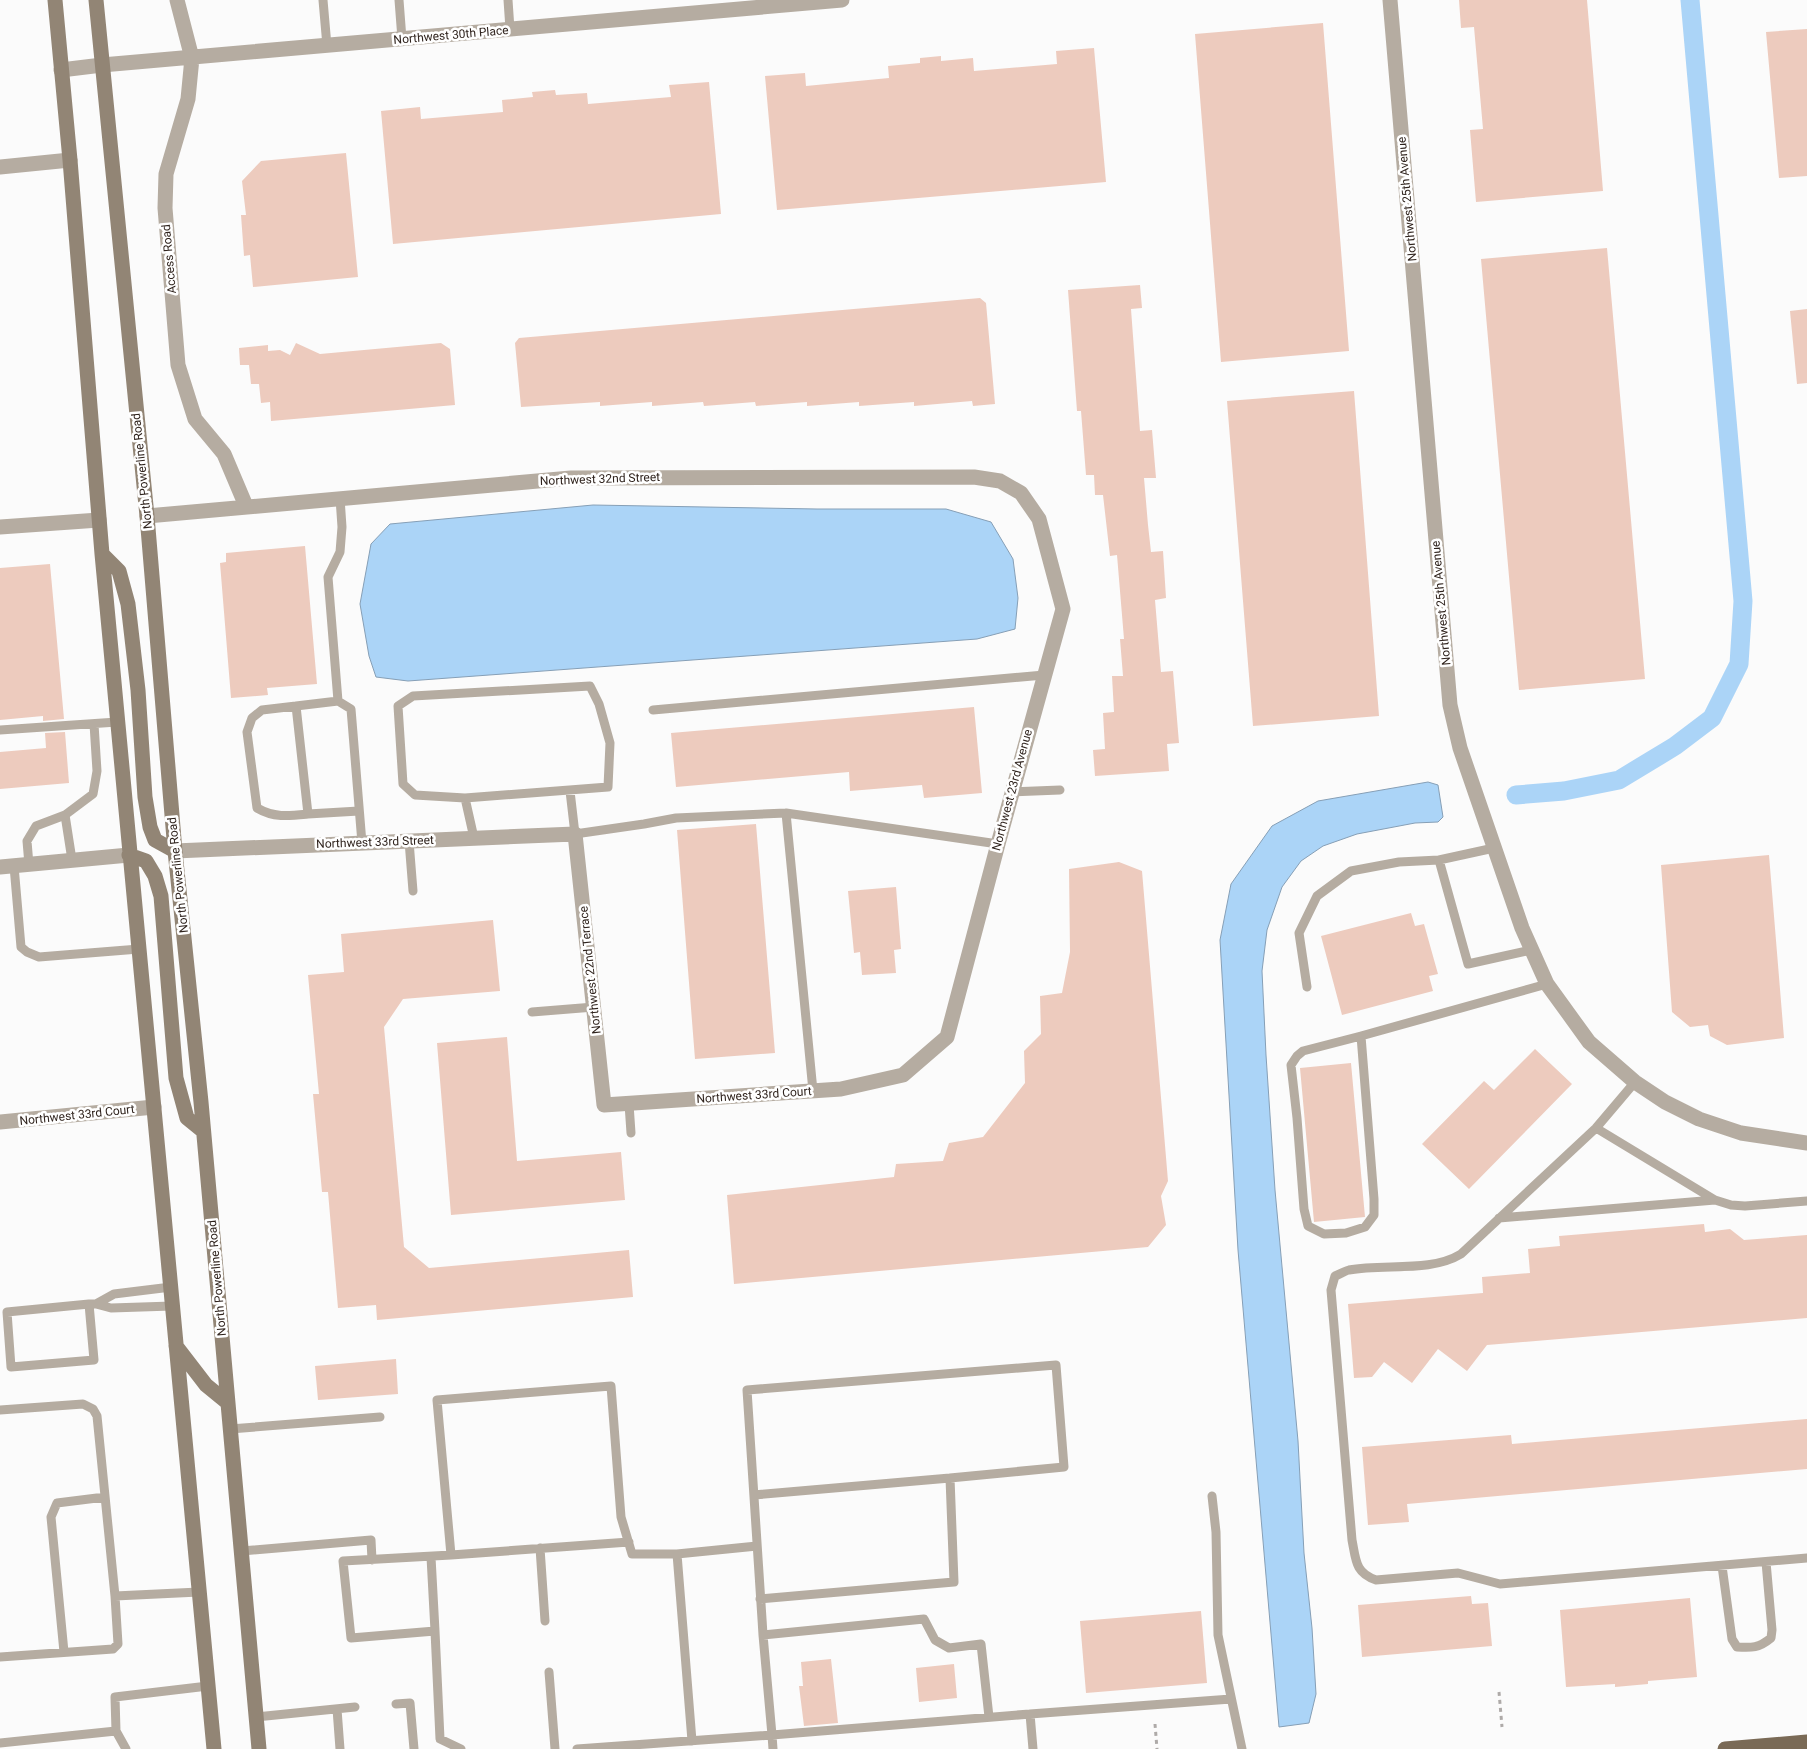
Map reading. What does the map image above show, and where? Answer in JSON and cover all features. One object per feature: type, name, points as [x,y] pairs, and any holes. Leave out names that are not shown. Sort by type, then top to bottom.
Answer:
[{"type":"main road","points":[[55,0],[129,855],[214,1749]]},
{"type":"main road","name":"North Powerline Road","points":[[96,0],[147,516],[175,851],[204,1131],[259,1749]]},
{"type":"main road","points":[[102,554],[119,571],[128,604],[138,690],[145,797],[150,827],[155,840],[175,851]]},
{"type":"main road","points":[[129,855],[146,861],[155,876],[161,896],[176,1078],[187,1118],[204,1131]]},
{"type":"main road","points":[[176,1346],[206,1385],[228,1403]]},
{"type":"main road","points":[[1724,1749],[1807,1742]]},
{"type":"street","name":"Access Road","points":[[177,0],[192,58],[188,99],[166,174],[165,208],[178,365],[195,419],[224,454],[246,506]]},
{"type":"street","name":"Northwest 30th Place","points":[[61,70],[842,0]]},
{"type":"street","name":"Northwest 25th Avenue","points":[[1390,0],[1450,706],[1460,748],[1522,928],[1547,984],[1589,1042],[1635,1082],[1664,1102],[1699,1118],[1741,1133],[1807,1143]]},
{"type":"street","points":[[0,166],[70,160]]},
{"type":"street","name":"Northwest 32nd Street","points":[[147,516],[571,478],[974,477],[1000,481],[1021,493]]},
{"type":"street","name":"Northwest 23rd Avenue","points":[[903,1075],[948,1038],[998,844],[1063,609],[1039,519],[1021,493]]},
{"type":"street","points":[[0,527],[99,520]]},
{"type":"street","name":"Northwest 33rd Street","points":[[175,851],[575,834]]},
{"type":"street","name":"Northwest 22nd Terrace","points":[[575,834],[604,1105]]},
{"type":"street","points":[[14,866],[129,855]]},
{"type":"street","name":"Northwest 33rd Court","points":[[604,1105],[842,1089],[903,1075]]},
{"type":"street","name":"Northwest 33rd Court","points":[[0,1122],[154,1107]]},
{"type":"lane","points":[[323,0],[327,46]]},
{"type":"lane","points":[[399,0],[402,39]]},
{"type":"lane","points":[[508,0],[510,29]]},
{"type":"lane","points":[[338,700],[328,577],[340,552],[342,527],[340,498]]},
{"type":"lane","points":[[653,710],[1044,675]]},
{"type":"lane","points":[[590,686],[599,704],[610,743],[608,787],[465,798],[415,795],[403,784],[398,706],[414,696],[590,686]]},
{"type":"lane","points":[[359,811],[282,817],[266,814],[257,808],[247,732],[252,718],[262,710],[338,700],[352,709],[362,843]]},
{"type":"lane","points":[[296,706],[308,814]]},
{"type":"lane","points":[[0,730],[117,722]]},
{"type":"lane","points":[[94,724],[97,772],[93,794],[66,815],[36,826],[14,866],[21,947],[38,957],[138,949]]},
{"type":"lane","points":[[1012,792],[1060,790]]},
{"type":"lane","points":[[570,791],[575,834],[676,818],[786,813],[998,844]]},
{"type":"lane","points":[[465,798],[474,838]]},
{"type":"lane","points":[[786,813],[813,1091]]},
{"type":"lane","points":[[66,815],[72,860]]},
{"type":"lane","points":[[409,841],[413,891]]},
{"type":"lane","points":[[1307,987],[1298,933],[1317,896],[1351,871],[1399,862],[1439,860],[1494,848]]},
{"type":"lane","points":[[1439,860],[1468,964],[1531,950]]},
{"type":"lane","points":[[1361,1036],[1374,1215],[1366,1227],[1346,1233],[1324,1234],[1308,1226],[1304,1209],[1291,1065],[1296,1056],[1303,1050],[1361,1036],[1547,984]]},
{"type":"lane","points":[[532,1012],[594,1007]]},
{"type":"lane","points":[[1635,1082],[1596,1128],[1461,1254],[1451,1260],[1436,1263],[1348,1270],[1335,1276],[1331,1290],[1352,1540],[1357,1566],[1365,1576],[1376,1580],[1458,1574],[1500,1584],[1807,1558]]},
{"type":"lane","points":[[629,1104],[631,1134]]},
{"type":"lane","points":[[1596,1128],[1715,1200],[1731,1205],[1745,1206],[1807,1201]]},
{"type":"lane","points":[[1499,1218],[1715,1200]]},
{"type":"lane","points":[[92,1304],[114,1294],[171,1287]]},
{"type":"lane","points":[[92,1304],[94,1360],[11,1367],[7,1312],[92,1304],[111,1308],[172,1306]]},
{"type":"lane","points":[[754,1495],[1064,1467],[1056,1365],[747,1390],[760,1599],[773,1749]]},
{"type":"lane","points":[[452,1555],[437,1400],[610,1386],[621,1517],[632,1554],[678,1554],[757,1546]]},
{"type":"lane","points":[[0,1410],[83,1404],[93,1409],[97,1416],[118,1644],[113,1649],[0,1657]]},
{"type":"lane","points":[[230,1429],[380,1417]]},
{"type":"lane","points":[[760,1599],[954,1582],[950,1478]]},
{"type":"lane","points":[[1212,1496],[1216,1532],[1218,1635],[1242,1749]]},
{"type":"lane","points":[[64,1652],[51,1517],[53,1508],[57,1503],[105,1497]]},
{"type":"lane","points":[[242,1551],[371,1540],[372,1560]]},
{"type":"lane","points":[[435,1631],[351,1638],[343,1562],[628,1542]]},
{"type":"lane","points":[[540,1548],[545,1620]]},
{"type":"lane","points":[[678,1554],[692,1741]]},
{"type":"lane","points":[[431,1557],[440,1738],[461,1749]]},
{"type":"lane","points":[[1722,1566],[1732,1639],[1737,1647],[1753,1648],[1761,1646],[1771,1638],[1772,1630],[1766,1562]]},
{"type":"lane","points":[[115,1596],[199,1592]]},
{"type":"lane","points":[[763,1635],[924,1619],[935,1640],[949,1648],[981,1644],[989,1717]]},
{"type":"lane","points":[[549,1672],[555,1749]]},
{"type":"lane","points":[[126,1749],[116,1732],[115,1696],[208,1686]]},
{"type":"lane","points":[[577,1749],[1231,1699]]},
{"type":"lane","points":[[396,1704],[410,1703],[414,1749]]},
{"type":"lane","points":[[256,1717],[355,1708]]},
{"type":"lane","points":[[337,1709],[340,1749]]},
{"type":"lane","points":[[1030,1714],[1033,1749]]},
{"type":"lane","points":[[0,1743],[116,1732]]},
{"type":"path","points":[[1499,1692],[1502,1727]]},
{"type":"path","points":[[1155,1724],[1157,1749]]},
{"type":"water","points":[[593,505],[946,509],[991,522],[1013,559],[1018,598],[1015,629],[977,639],[408,681],[376,677],[369,656],[360,604],[371,544],[390,524]]},
{"type":"water","points":[[1428,782],[1438,785],[1443,817],[1438,822],[1415,823],[1357,834],[1323,846],[1301,861],[1282,887],[1267,930],[1262,971],[1266,1055],[1275,1190],[1298,1441],[1304,1553],[1312,1628],[1316,1694],[1309,1723],[1279,1727],[1238,1250],[1220,940],[1231,884],[1272,826],[1318,801]]},
{"type":"building","points":[[1459,0],[1587,0],[1603,191],[1476,202],[1470,130],[1483,129],[1474,27],[1461,28]]},
{"type":"building","points":[[1323,23],[1349,351],[1221,362],[1195,34]]},
{"type":"building","points":[[1807,29],[1807,176],[1779,178],[1766,32]]},
{"type":"building","points":[[1094,48],[1106,182],[777,210],[765,76],[805,73],[806,86],[889,78],[888,66],[920,63],[920,58],[941,56],[941,61],[973,58],[974,71],[1057,64],[1056,51]]},
{"type":"building","points":[[709,82],[721,214],[393,244],[381,111],[420,107],[421,119],[503,112],[502,100],[533,97],[532,92],[555,90],[556,95],[587,93],[588,104],[671,97],[669,85]]},
{"type":"building","points":[[346,153],[358,277],[253,287],[250,255],[244,256],[241,215],[246,215],[242,181],[261,161]]},
{"type":"building","points":[[1607,248],[1645,679],[1519,690],[1481,259]]},
{"type":"building","points":[[1140,285],[1142,308],[1131,309],[1140,431],[1152,430],[1156,478],[1144,478],[1148,525],[1151,552],[1163,551],[1166,598],[1155,600],[1161,672],[1173,671],[1179,743],[1167,744],[1169,771],[1095,776],[1093,750],[1105,749],[1103,713],[1114,712],[1112,676],[1123,676],[1120,639],[1124,639],[1117,555],[1110,556],[1103,495],[1095,495],[1094,475],[1086,475],[1081,411],[1077,411],[1068,290]]},
{"type":"building","points":[[980,298],[986,303],[995,404],[973,406],[972,401],[914,406],[914,402],[859,406],[859,402],[807,406],[807,402],[756,406],[755,402],[704,406],[703,402],[652,406],[652,402],[600,406],[600,402],[521,407],[515,343],[519,338]]},
{"type":"building","points":[[1807,309],[1807,383],[1797,384],[1790,311]]},
{"type":"building","points":[[296,343],[320,354],[441,343],[450,349],[455,405],[271,421],[270,402],[261,403],[259,384],[251,384],[249,365],[240,365],[239,348],[268,345],[268,351],[280,350],[290,355]]},
{"type":"building","points":[[1354,391],[1379,716],[1253,726],[1227,401]]},
{"type":"building","points":[[305,546],[317,684],[267,688],[268,695],[231,698],[220,563],[226,562],[226,553]]},
{"type":"building","points":[[50,564],[64,719],[43,721],[43,716],[0,720],[0,568]]},
{"type":"building","points":[[974,707],[982,793],[924,798],[922,785],[850,791],[849,772],[676,787],[671,733]]},
{"type":"building","points":[[65,732],[69,783],[0,789],[0,752],[46,748],[45,733]]},
{"type":"building","points":[[756,824],[775,1053],[695,1059],[677,830]]},
{"type":"building","points":[[1769,855],[1784,1038],[1727,1045],[1710,1036],[1708,1025],[1690,1027],[1672,1012],[1661,865]]},
{"type":"building","points":[[1119,862],[1142,871],[1168,1181],[1161,1196],[1166,1225],[1148,1247],[734,1284],[727,1195],[894,1177],[896,1164],[943,1161],[949,1143],[983,1137],[1025,1083],[1024,1051],[1041,1034],[1040,996],[1062,993],[1070,952],[1069,869]]},
{"type":"building","points":[[896,887],[901,949],[894,950],[896,973],[862,975],[860,952],[854,953],[848,891]]},
{"type":"building","points":[[1411,913],[1415,926],[1424,924],[1438,974],[1429,976],[1433,991],[1342,1015],[1321,936]]},
{"type":"building","points":[[493,920],[500,991],[403,999],[384,1027],[404,1247],[429,1268],[629,1250],[633,1297],[377,1320],[376,1305],[338,1308],[328,1192],[322,1192],[313,1094],[319,1094],[308,975],[344,972],[341,934]]},
{"type":"building","points":[[507,1037],[517,1161],[621,1152],[625,1200],[451,1215],[437,1043]]},
{"type":"building","points":[[1535,1049],[1572,1084],[1469,1189],[1422,1144],[1484,1081],[1494,1090]]},
{"type":"building","points":[[1351,1063],[1365,1217],[1314,1222],[1300,1068]]},
{"type":"building","points":[[1704,1224],[1705,1232],[1730,1229],[1744,1240],[1807,1235],[1807,1318],[1487,1345],[1467,1371],[1438,1349],[1412,1383],[1384,1362],[1372,1377],[1354,1378],[1348,1304],[1483,1293],[1482,1277],[1530,1273],[1528,1249],[1560,1246],[1559,1236]]},
{"type":"building","points":[[396,1359],[398,1394],[318,1400],[315,1366]]},
{"type":"building","points":[[1807,1419],[1807,1469],[1407,1504],[1409,1522],[1368,1525],[1362,1447],[1511,1435],[1512,1444]]},
{"type":"building","points":[[1471,1596],[1472,1604],[1488,1603],[1492,1646],[1362,1657],[1358,1605]]},
{"type":"building","points":[[1690,1598],[1697,1677],[1648,1681],[1648,1684],[1615,1687],[1615,1684],[1566,1687],[1560,1610]]},
{"type":"building","points":[[1201,1611],[1207,1683],[1086,1693],[1080,1621]]},
{"type":"building","points":[[831,1659],[838,1723],[804,1726],[799,1686],[803,1686],[801,1662]]},
{"type":"building","points":[[954,1664],[957,1698],[919,1702],[916,1668]]},
{"type":"waterway","points":[[1516,795],[1564,791],[1619,780],[1675,746],[1712,718],[1739,664],[1743,601],[1690,0]]}]
